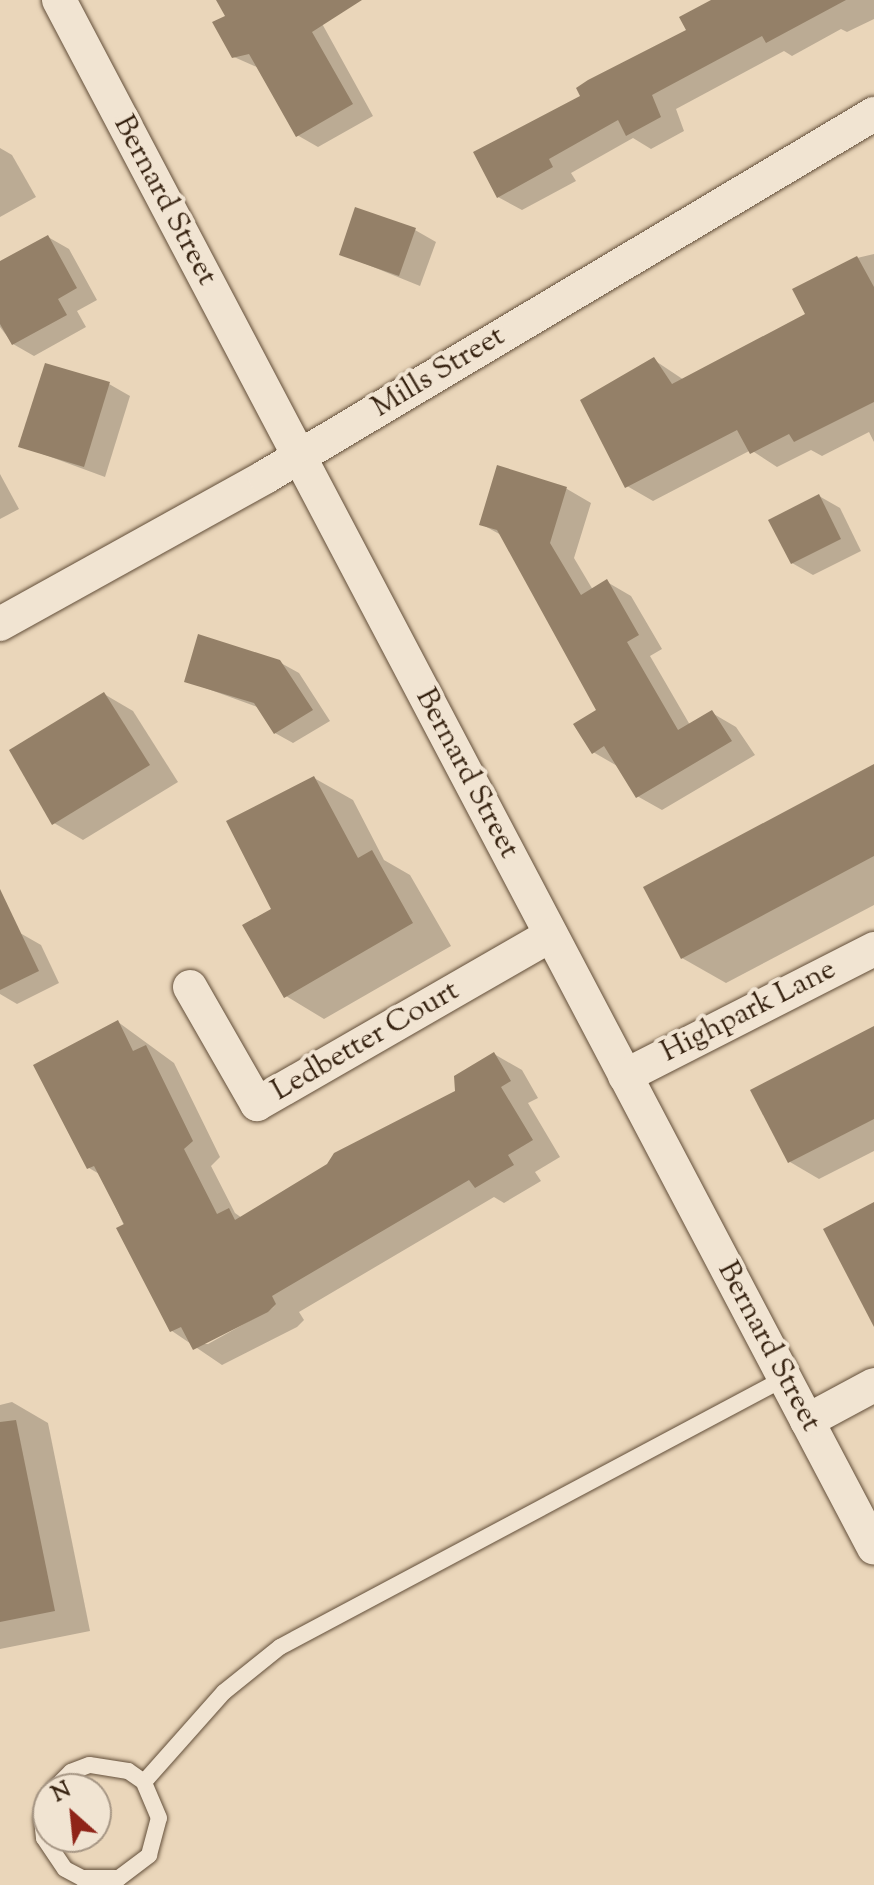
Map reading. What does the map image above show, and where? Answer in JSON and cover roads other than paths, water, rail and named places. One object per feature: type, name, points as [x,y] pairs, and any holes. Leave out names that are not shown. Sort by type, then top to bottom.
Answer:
[{"type":"street","name":"Bernard Street","points":[[59,0],[874,1548]]},
{"type":"street","name":"Mills Street","points":[[0,624],[297,455],[874,114]]},
{"type":"street","name":"Ledbetter Court","points":[[190,987],[257,1104],[551,935]]},
{"type":"street","name":"Highpark Lane","points":[[625,1076],[874,949]]},
{"type":"street","points":[[807,1421],[874,1385]]},
{"type":"lane","points":[[144,1782],[224,1692],[280,1647],[785,1378]]},
{"type":"lane","points":[[51,1853],[82,1878],[119,1878],[149,1855],[157,1837],[159,1818],[144,1782],[128,1771],[89,1765],[70,1773]]}]
